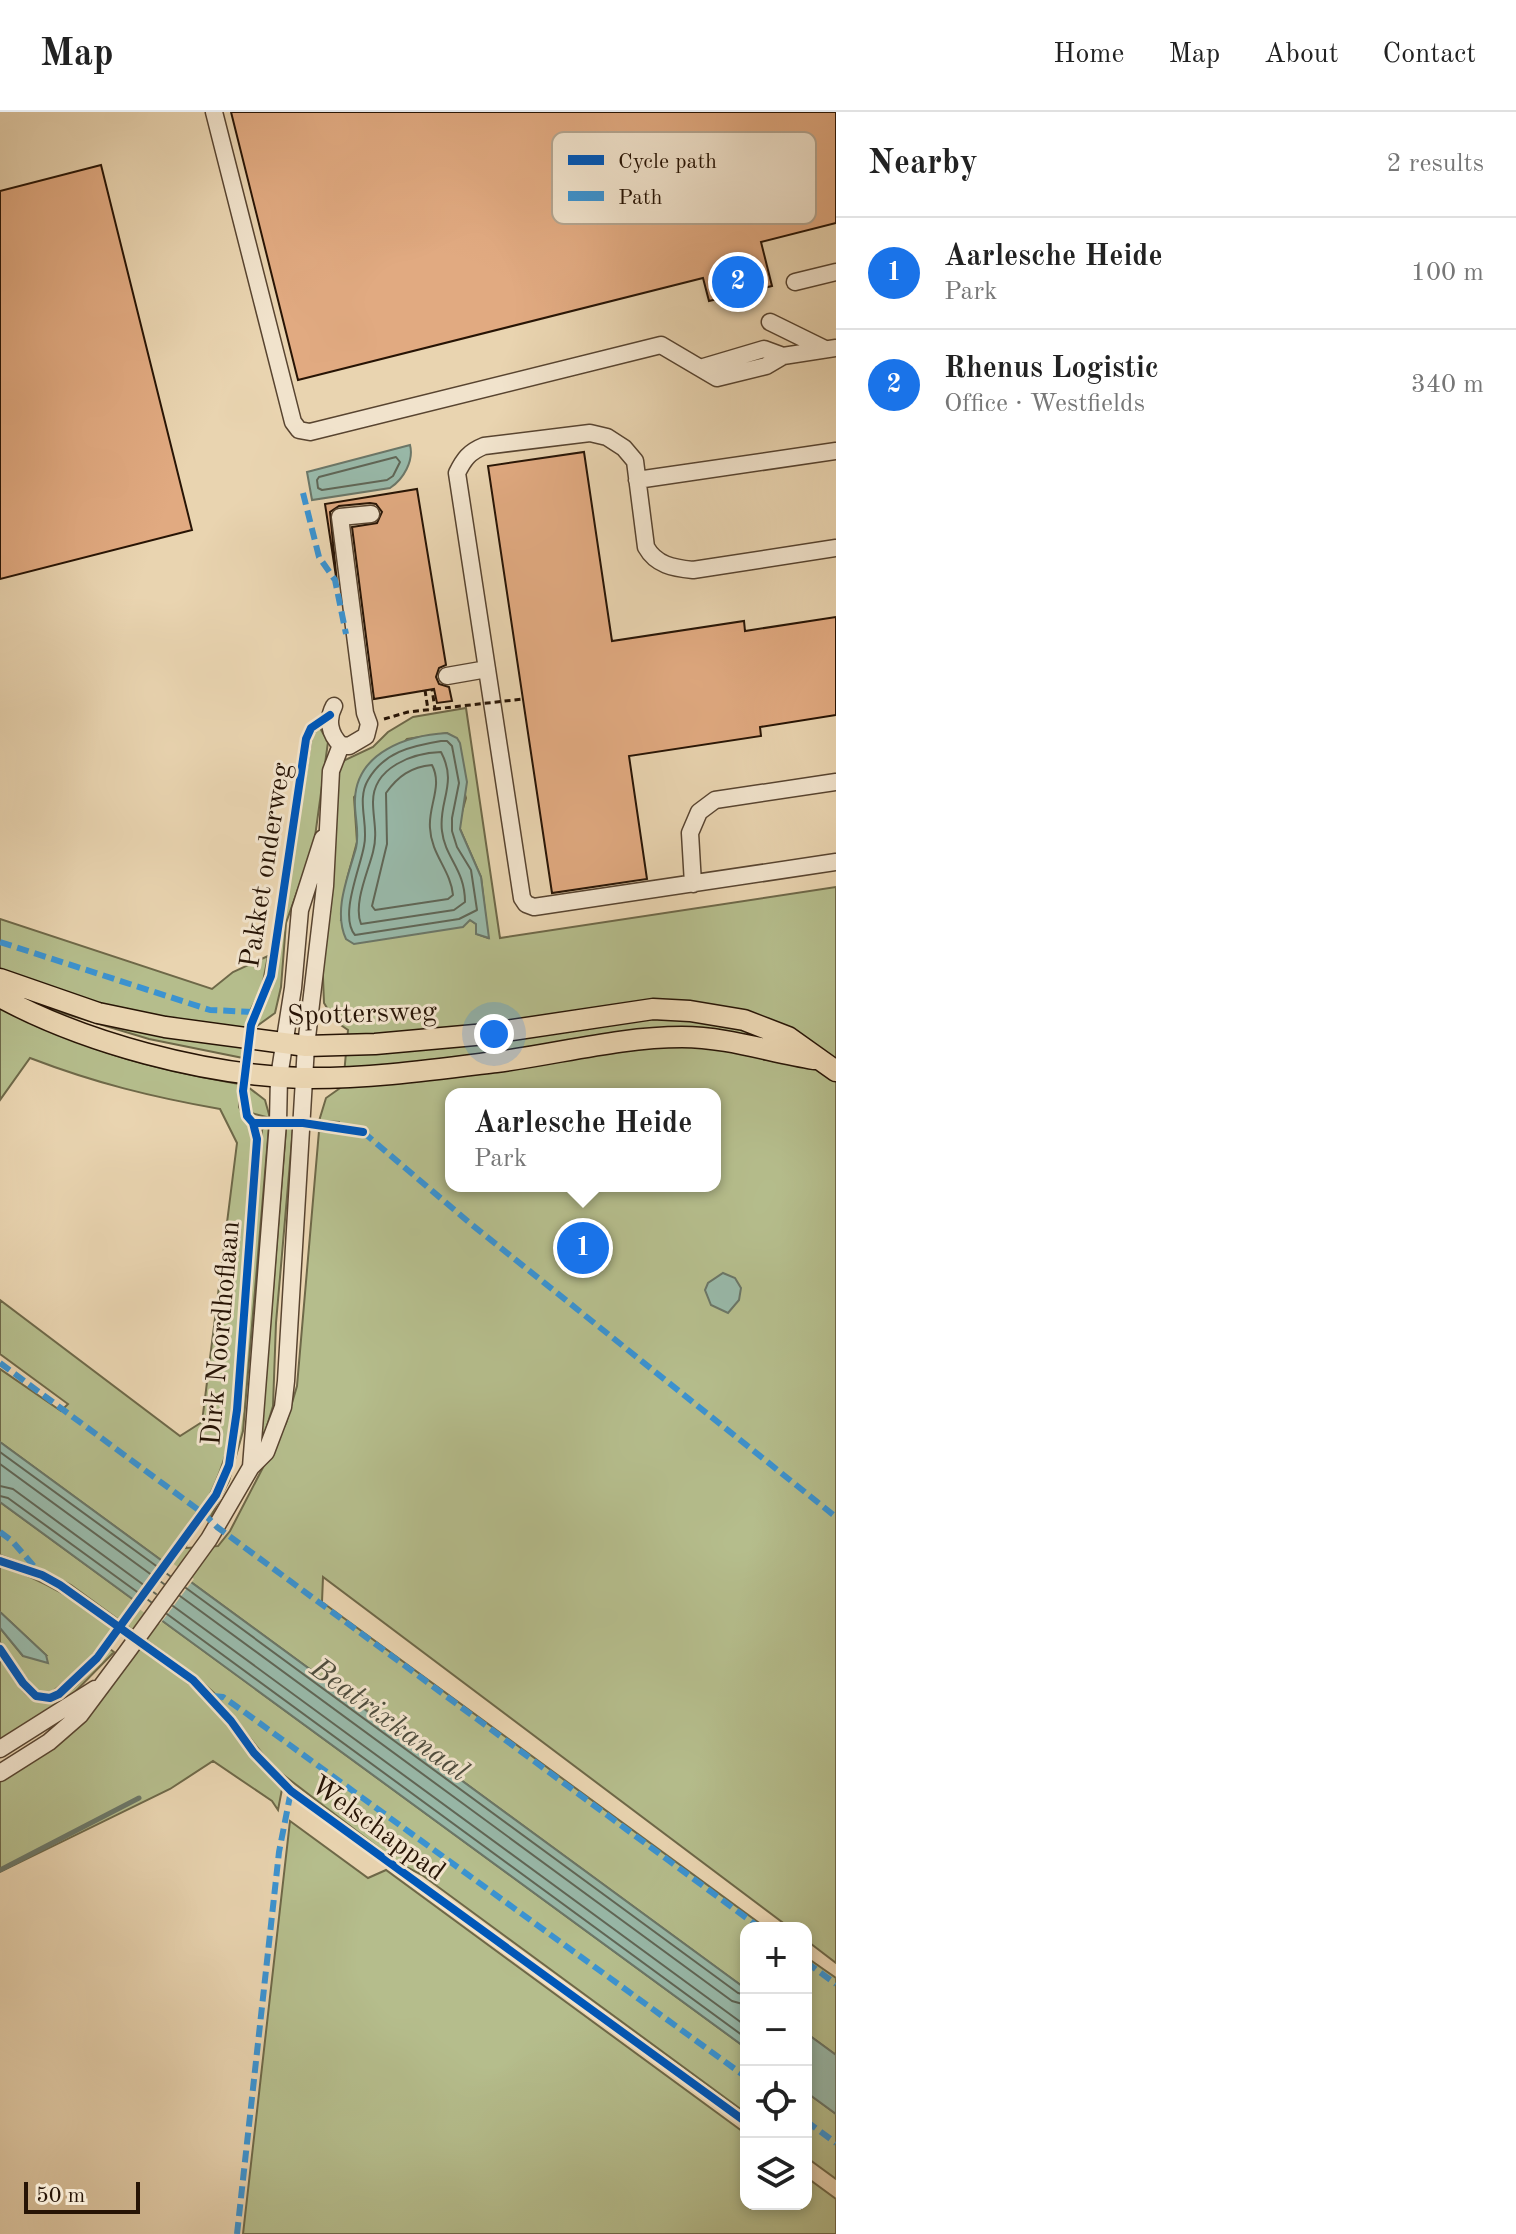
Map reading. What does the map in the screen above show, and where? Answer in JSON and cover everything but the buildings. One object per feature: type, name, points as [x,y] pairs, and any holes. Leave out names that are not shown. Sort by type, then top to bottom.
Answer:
[{"type":"main road","name":"Spottersweg","points":[[0,979],[98,1013],[165,1027],[306,1046],[375,1044],[486,1034],[653,1009],[690,1011],[744,1020],[788,1037],[836,1071]]},
{"type":"main road","name":"Spottersweg","points":[[0,997],[54,1023],[152,1055],[279,1077],[381,1076],[499,1062],[626,1041],[683,1037],[730,1041],[818,1059]]},
{"type":"street","points":[[214,112],[293,422],[299,430],[310,432],[661,345],[717,378],[766,366],[783,356],[830,348]]},
{"type":"street","points":[[795,282],[836,272]]},
{"type":"street","points":[[770,322],[830,348]]},
{"type":"street","points":[[836,548],[693,570],[674,568],[652,558],[646,547],[635,461],[624,448],[607,437],[590,433],[484,446],[473,450],[463,460],[457,473],[522,898],[526,904],[534,907],[836,862]]},
{"type":"street","points":[[637,480],[836,451]]},
{"type":"street","points":[[341,745],[349,746],[366,736],[369,724],[365,713],[340,517],[371,514]]},
{"type":"street","points":[[447,676],[487,669]]},
{"type":"street","name":"Pakket onderweg","points":[[304,1078],[324,899],[331,771],[341,745],[331,730],[330,715],[334,706]]},
{"type":"street","points":[[693,884],[690,833],[699,812],[715,800],[836,782]]},
{"type":"street","name":"Pakket onderweg","points":[[279,1077],[293,988],[300,910],[326,829]]},
{"type":"street","name":"Dirk Noordhoflaan","points":[[251,1467],[279,1077]]},
{"type":"street","name":"Dirk Noordhoflaan","points":[[0,1773],[49,1742],[80,1715],[209,1539],[251,1467],[266,1452],[274,1436],[283,1407],[286,1381],[304,1078]]},
{"type":"street","name":"Dirk Noordhoflaan","points":[[0,1749],[100,1686]]},
{"type":"path","points":[[432,689],[435,709]]},
{"type":"path","points":[[425,690],[428,710]]},
{"type":"path","points":[[369,724],[408,712],[523,699]]},
{"type":"green space","points":[[466,708],[500,938],[836,887],[836,1963],[812,1945],[812,1922],[782,1922],[323,1577],[322,1602],[758,1922],[740,1922],[740,1985],[0,1442],[0,1369],[61,1411],[68,1404],[0,1354],[0,1300],[180,1436],[202,1422],[237,1143],[220,1109],[124,1088],[30,1058],[0,1100],[0,1002],[57,1033],[115,1055],[176,1072],[239,1084],[239,1107],[253,1134],[254,1147],[230,1436],[211,1492],[202,1510],[199,1509],[189,1523],[186,1548],[218,1546],[230,1531],[286,1423],[297,1386],[319,1131],[339,1132],[339,1122],[319,1121],[326,1098],[343,1086],[348,1030],[335,1021],[324,1003],[322,953],[339,768],[345,760],[373,747],[388,732],[413,717]],"holes":[[[447,733],[466,798],[460,829],[481,877],[488,938],[477,934],[476,924],[470,920],[341,920],[357,842],[354,797],[407,739]]]},
{"type":"green space","points":[[320,728],[328,742],[314,844],[286,923],[281,987],[275,1013],[257,1026],[258,1012],[271,991],[313,730]]},
{"type":"green space","points":[[0,919],[212,989],[233,972],[268,956],[262,987],[250,1011],[247,1030],[149,1019],[0,971]]},
{"type":"green space","points":[[0,990],[244,1045],[243,1058],[149,1039],[26,1002]]},
{"type":"green space","points":[[248,1087],[265,1100],[270,1118],[251,1113]]},
{"type":"green space","points":[[269,1126],[243,1431],[229,1481],[210,1518],[207,1517],[229,1475],[238,1441],[262,1130]]},
{"type":"green space","points":[[286,1128],[293,1128],[276,1323],[273,1406],[264,1436],[259,1435]]},
{"type":"green space","points":[[0,1502],[740,2044],[740,2109],[422,1875],[397,1862],[273,1767],[214,1693],[193,1674],[71,1585],[42,1570],[0,1555]]},
{"type":"green space","points":[[0,1565],[60,1592],[114,1628],[82,1668],[48,1695],[38,1693],[0,1642],[0,1628],[23,1656],[46,1655],[0,1612]]},
{"type":"green space","points":[[141,1647],[193,1688],[219,1714],[282,1789],[278,1810],[272,1801],[213,1761],[170,1789],[0,1872],[0,1779],[99,1701]]},
{"type":"green space","points":[[110,1649],[114,1652],[69,1698],[0,1743],[0,1658],[22,1690],[41,1702],[52,1701],[74,1687]]},
{"type":"green space","points":[[290,1821],[368,1878],[386,1870],[740,2130],[740,2210],[812,2210],[812,2181],[836,2199],[836,2234],[243,2234]]},
{"type":"green space","points":[[812,1961],[836,1978],[836,2055],[812,2037]]},
{"type":"green space","points":[[812,2096],[836,2114],[836,2179],[812,2161]]},
{"type":"water","points":[[410,445],[411,457],[407,469],[390,488],[312,500],[307,472]]},
{"type":"water","points":[[447,733],[460,743],[467,782],[460,829],[481,877],[489,938],[476,934],[476,924],[470,920],[463,927],[354,944],[346,939],[342,928],[341,906],[357,842],[355,799],[358,783],[365,769],[387,749],[416,738]]},
{"type":"water","points":[[723,1273],[735,1278],[741,1288],[739,1300],[728,1313],[711,1305],[705,1290],[708,1283]]},
{"type":"water","points":[[0,1442],[740,1985],[740,2044],[0,1502]]},
{"type":"water","points":[[0,1612],[46,1655],[48,1663],[23,1656],[0,1628]]},
{"type":"water","points":[[812,2037],[836,2055],[836,2114],[812,2096]]},
{"type":"pier","points":[[164,1557],[194,1579],[160,1624],[131,1603]]},
{"type":"waterway","points":[[0,1870],[139,1798]]},
{"type":"marked path","points":[[303,493],[319,557],[335,580],[346,634]]},
{"type":"marked path","points":[[0,942],[210,1010],[254,1012]]},
{"type":"marked path","points":[[363,1132],[471,1224],[836,1517]]},
{"type":"marked path","points":[[0,1363],[752,1922]]},
{"type":"marked path","points":[[0,1532],[39,1572]]},
{"type":"marked path","points":[[213,1696],[223,1697],[243,1711],[740,2073]]},
{"type":"marked path","points":[[237,2234],[279,1852],[291,1791]]},
{"type":"marked path","points":[[812,1966],[836,1984]]},
{"type":"marked path","points":[[812,2125],[836,2143]]},
{"type":"cycle path","points":[[0,1649],[23,1683],[36,1696],[50,1698],[59,1694],[97,1658],[216,1495],[229,1465],[237,1410],[257,1139],[253,1123],[247,1116],[243,1091],[251,1025],[271,976],[306,739],[311,728],[330,715]]},
{"type":"cycle path","points":[[253,1123],[303,1123],[363,1132]]},
{"type":"cycle path","name":"Welschappad","points":[[0,1561],[42,1575],[60,1585],[193,1680],[231,1721],[254,1753],[291,1791],[740,2118]]},
{"type":"place","name":"Rhenus Logistic","points":[[738,282]]},
{"type":"place","name":"Aarlesche Heide","points":[[583,1248]]},
{"type":"water label","name":"Beatrixkanaal","points":[[390,1719]]}]
